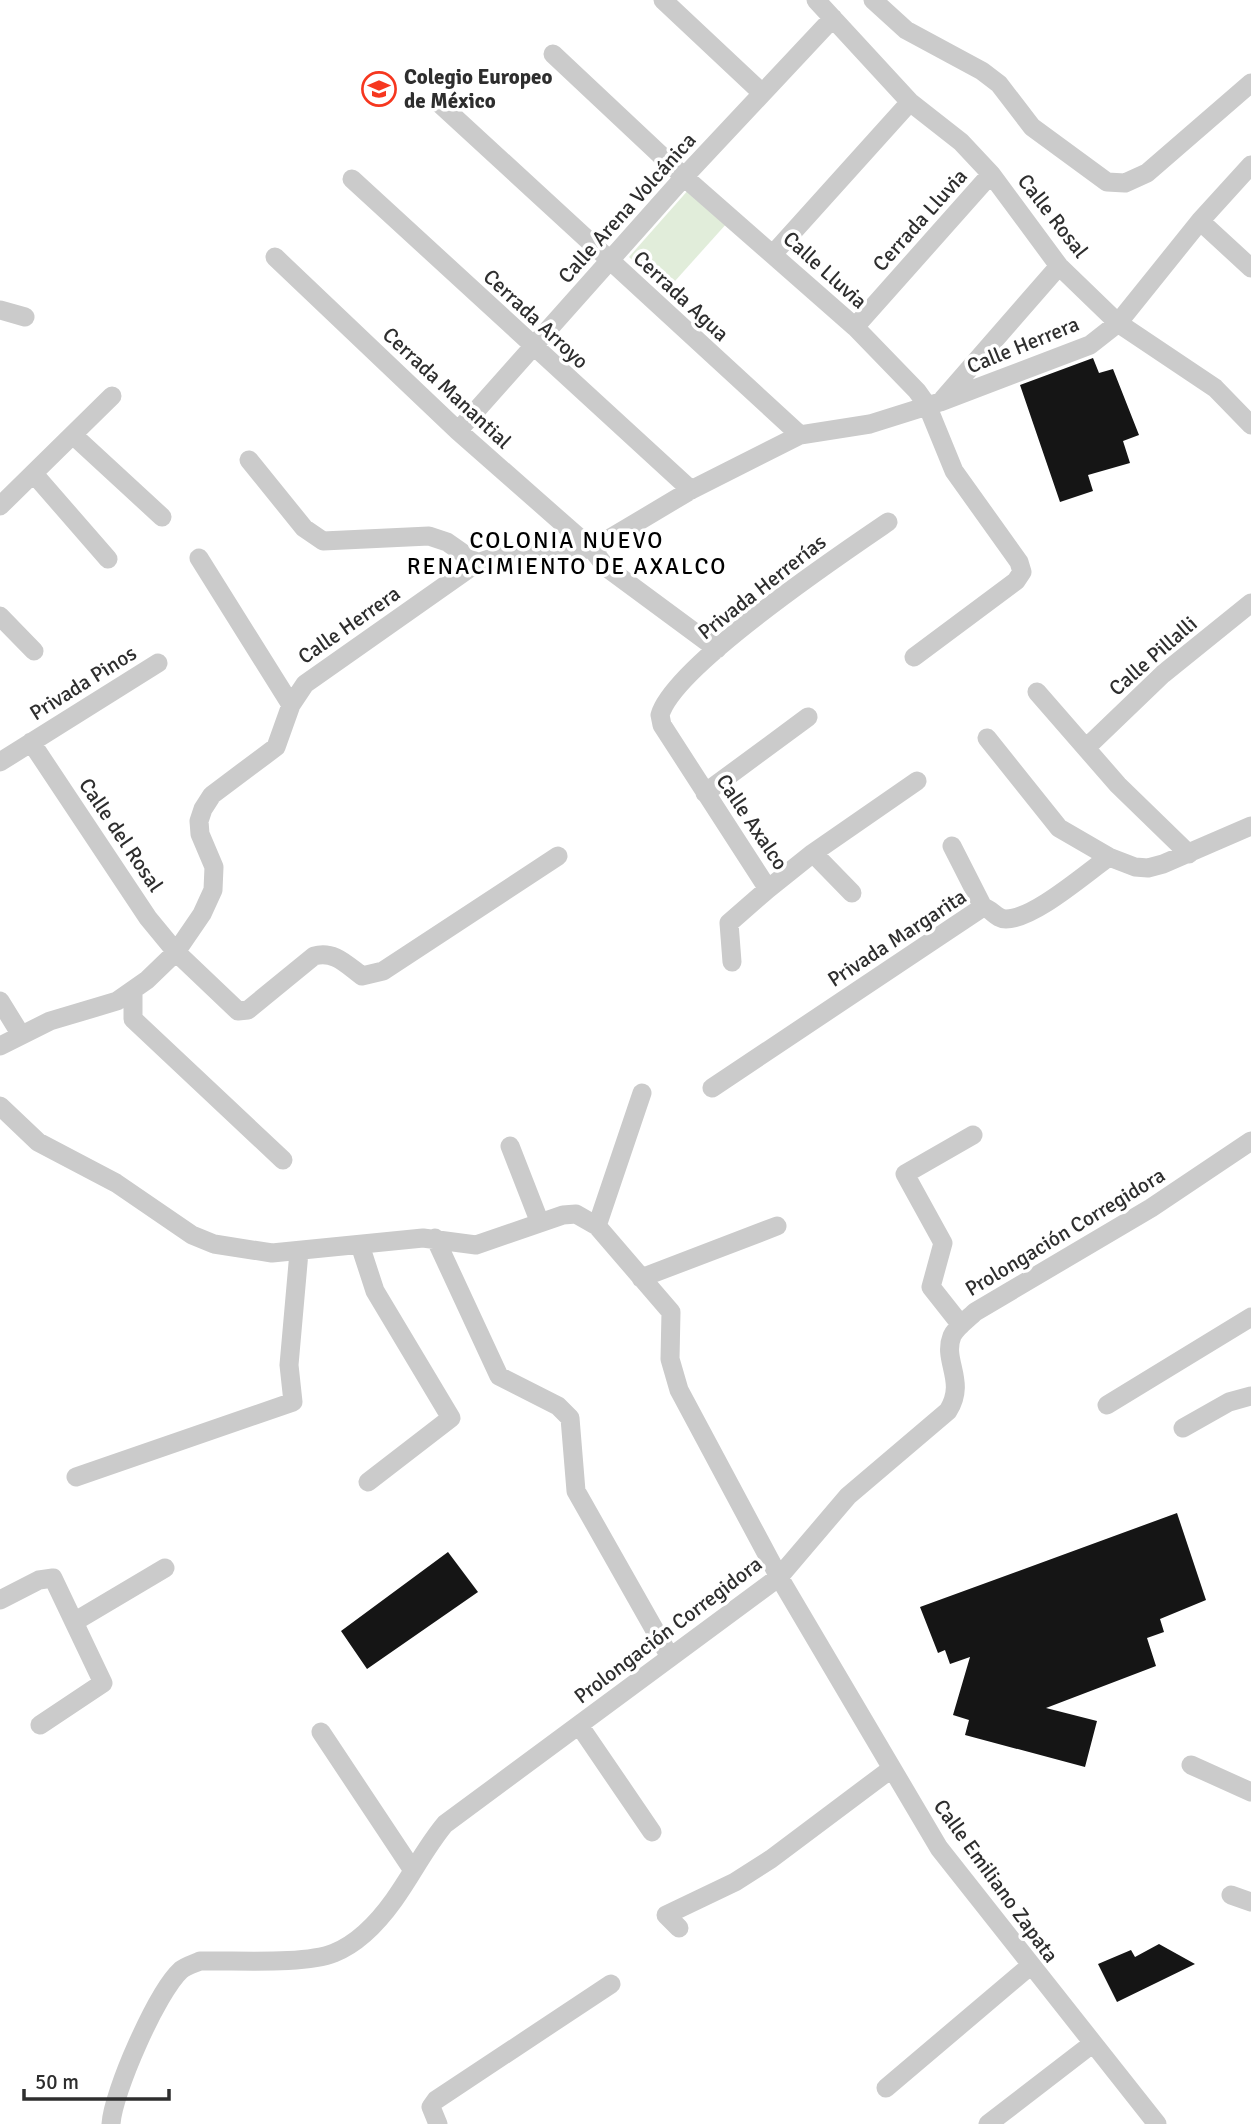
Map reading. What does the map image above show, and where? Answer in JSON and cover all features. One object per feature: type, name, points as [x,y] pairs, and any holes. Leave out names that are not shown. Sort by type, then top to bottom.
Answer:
[{"type":"street","points":[[663,0],[762,93]]},
{"type":"street","name":"Calle Rosal","points":[[816,0],[910,102],[961,142],[991,174],[1059,266],[1118,323],[1215,388],[1251,425]]},
{"type":"street","points":[[873,0],[906,30],[982,71],[999,84],[1032,127],[1107,182],[1125,183],[1147,173],[1251,83]]},
{"type":"street","name":"Calle Arena Volcánica","points":[[458,431],[684,177],[834,18]]},
{"type":"street","points":[[553,54],[684,177]]},
{"type":"street","points":[[773,254],[910,102]]},
{"type":"street","name":"Cerrada Agua","points":[[440,104],[800,436]]},
{"type":"street","name":"Calle Herrera","points":[[0,1046],[50,1021],[117,1001],[176,952],[202,914],[213,890],[214,867],[201,834],[199,821],[203,809],[212,795],[276,747],[291,705],[305,684],[477,563],[510,552],[592,549],[691,490],[800,436],[870,424],[933,404],[1090,345],[1118,323],[1199,221],[1251,165]]},
{"type":"street","name":"Cerrada Lluvia","points":[[855,327],[991,174]]},
{"type":"street","name":"Calle Lluvia","points":[[684,177],[855,327],[933,404],[954,471],[1019,562],[1022,572],[1016,581],[914,657]]},
{"type":"street","name":"Cerrada Arroyo","points":[[352,179],[533,349],[691,490]]},
{"type":"street","points":[[1199,221],[1251,268]]},
{"type":"street","name":"Cerrada Manantial","points":[[275,257],[458,431],[592,549],[606,567],[717,649]]},
{"type":"street","name":"Calle Herrera","points":[[933,404],[1059,266]]},
{"type":"street","points":[[0,310],[25,317]]},
{"type":"street","points":[[0,506],[112,396]]},
{"type":"street","points":[[73,435],[162,517]]},
{"type":"street","points":[[249,460],[304,528],[323,541],[429,536],[447,542],[477,563]]},
{"type":"street","points":[[34,474],[108,559]]},
{"type":"street","name":"Privada Herrerías","points":[[669,695],[717,649],[816,571],[888,522]]},
{"type":"street","points":[[199,558],[291,705]]},
{"type":"street","name":"Calle Pillalli","points":[[1087,747],[1163,674],[1251,603]]},
{"type":"street","points":[[0,616],[34,651]]},
{"type":"street","name":"Privada Pinos","points":[[0,762],[158,663]]},
{"type":"street","points":[[1037,692],[1118,785],[1189,854]]},
{"type":"street","name":"Calle Axalco","points":[[669,695],[660,715],[662,725],[768,889],[813,853],[917,781]]},
{"type":"street","points":[[705,793],[808,717]]},
{"type":"street","points":[[987,738],[1059,828],[1109,857],[1135,867],[1148,868],[1249,831]]},
{"type":"street","name":"Calle del Rosal","points":[[31,742],[149,918],[176,952],[238,1011],[248,1010],[314,956],[323,953],[333,955],[362,976],[383,971],[558,856]]},
{"type":"street","points":[[952,846],[983,908]]},
{"type":"street","points":[[813,853],[852,893]]},
{"type":"street","name":"Privada Margarita","points":[[712,1088],[983,908],[1000,918],[1013,918],[1036,908],[1109,857]]},
{"type":"street","points":[[732,962],[729,923],[768,889]]},
{"type":"street","points":[[133,990],[132,1019],[283,1160]]},
{"type":"street","points":[[0,1001],[21,1035]]},
{"type":"street","points":[[597,1226],[642,1093]]},
{"type":"street","points":[[0,1106],[38,1142],[116,1183],[192,1235],[214,1244],[251,1251],[299,1252],[435,1238],[476,1245],[576,1213],[597,1226],[641,1278],[777,1226]]},
{"type":"street","points":[[961,1325],[932,1287],[943,1243],[905,1174],[973,1135]]},
{"type":"street","name":"Prolongación Corregidora","points":[[111,2124],[121,2085],[160,2000],[183,1968],[200,1961],[333,1954],[353,1943],[378,1921],[445,1824],[779,1577],[848,1496],[948,1411],[955,1400],[957,1386],[951,1348],[952,1336],[975,1312],[1151,1208],[1251,1141]]},
{"type":"street","points":[[510,1146],[540,1223]]},
{"type":"street","points":[[435,1238],[493,1367],[509,1382],[558,1406],[570,1418],[576,1492],[670,1657]]},
{"type":"street","points":[[360,1245],[375,1291],[451,1418],[368,1482]]},
{"type":"street","points":[[76,1477],[293,1402],[289,1365],[299,1252]]},
{"type":"street","name":"Calle Emiliano Zapata","points":[[641,1278],[671,1312],[670,1359],[679,1390],[779,1577],[939,1848],[1157,2124]]},
{"type":"street","points":[[1107,1405],[1251,1317]]},
{"type":"street","points":[[1183,1428],[1229,1402],[1251,1396]]},
{"type":"street","points":[[74,1622],[164,1567]]},
{"type":"street","points":[[0,1600],[39,1580],[53,1578],[103,1683],[40,1725]]},
{"type":"street","points":[[579,1725],[652,1832]]},
{"type":"street","points":[[321,1732],[412,1869]]},
{"type":"street","points":[[1191,1765],[1251,1792]]},
{"type":"street","points":[[679,1928],[666,1915],[734,1882],[771,1859],[891,1769]]},
{"type":"street","points":[[1231,1895],[1251,1902]]},
{"type":"street","points":[[886,2088],[1030,1966]]},
{"type":"street","points":[[438,2124],[431,2107],[436,2100],[611,1984]]},
{"type":"street","points":[[988,2124],[1092,2045]]},
{"type":"green space","points":[[690,188],[728,222],[666,291],[629,257]]},
{"type":"building","points":[[1093,358],[1099,373],[1113,369],[1139,435],[1123,441],[1130,463],[1088,475],[1093,491],[1060,502],[1020,385]]},
{"type":"building","points":[[1177,1513],[1206,1600],[1160,1619],[1164,1632],[1147,1638],[1156,1666],[1046,1708],[1097,1721],[1085,1767],[965,1735],[969,1720],[953,1715],[970,1657],[950,1664],[945,1650],[938,1653],[920,1607]]},
{"type":"building","points":[[448,1552],[478,1592],[367,1669],[341,1631]]},
{"type":"building","points":[[1159,1944],[1195,1964],[1117,2002],[1098,1964],[1131,1950],[1135,1957]]},
{"type":"place","name":"Colegio Europeo de México","points":[[379,89]]},
{"type":"district","name":"COLONIA NUEVO RENACIMIENTO DE AXALCO","points":[[567,553]]}]
